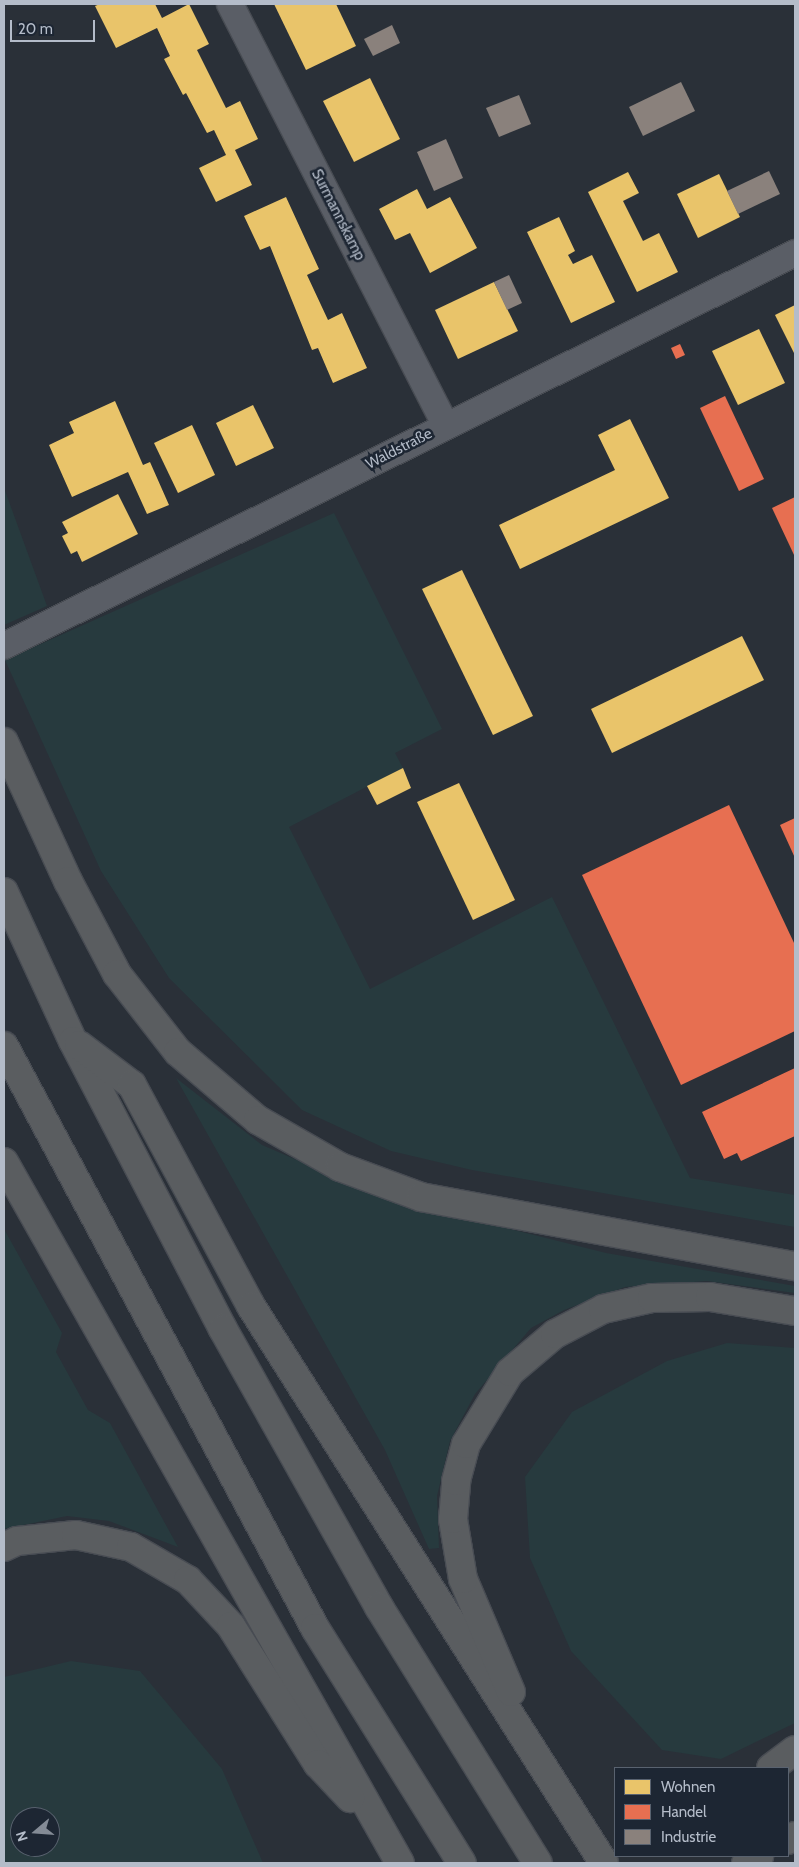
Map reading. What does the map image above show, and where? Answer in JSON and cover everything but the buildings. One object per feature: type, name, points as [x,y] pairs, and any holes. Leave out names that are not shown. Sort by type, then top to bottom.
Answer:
[{"type":"highway","points":[[4,742],[68,881],[117,974],[178,1052],[258,1120],[340,1167],[421,1197],[795,1266]]},
{"type":"highway","points":[[4,892],[73,1041],[223,1329],[374,1598],[538,1863]]},
{"type":"highway","points":[[73,1041],[132,1085],[251,1306],[561,1800],[604,1863]]},
{"type":"highway","points":[[4,1046],[315,1628],[462,1863]]},
{"type":"highway","points":[[4,1162],[400,1863]]},
{"type":"highway","points":[[561,1800],[462,1579],[453,1519],[456,1481],[466,1444],[510,1372],[555,1334],[603,1309],[652,1298],[710,1297],[795,1311]]},
{"type":"highway","points":[[4,1547],[18,1541],[76,1535],[131,1547],[188,1580],[231,1626],[318,1764],[379,1828]]},
{"type":"highway","points":[[774,1767],[795,1750]]},
{"type":"highway","points":[[775,1767],[795,1757]]},
{"type":"highway","points":[[610,1863],[621,1857]]},
{"type":"highway","points":[[746,1863],[757,1857]]},
{"type":"street","name":"Surmannskamp","points":[[230,4],[446,426]]},
{"type":"street","name":"Waldstraße","points":[[4,646],[795,253]]},
{"type":"green space","points":[[4,488],[47,606],[4,625]]},
{"type":"green space","points":[[334,513],[442,729],[395,753],[403,768],[289,827],[370,989],[552,897],[690,1178],[795,1195],[795,1227],[472,1170],[391,1151],[302,1110],[169,978],[101,871],[5,660]]},
{"type":"green space","points":[[176,1078],[262,1145],[383,1197],[606,1253],[795,1286],[795,1293],[707,1281],[625,1287],[564,1310],[531,1328],[475,1394],[450,1441],[437,1496],[439,1548],[429,1549],[385,1450]]},
{"type":"green space","points":[[4,1229],[62,1333],[56,1352],[88,1410],[110,1423],[178,1547],[109,1521],[67,1516],[4,1529]]},
{"type":"green space","points":[[727,1343],[795,1348],[795,1723],[721,1759],[662,1750],[571,1651],[530,1558],[525,1477],[572,1412],[667,1361]]},
{"type":"green space","points":[[71,1661],[140,1671],[222,1769],[263,1863],[4,1863],[4,1677]]}]
